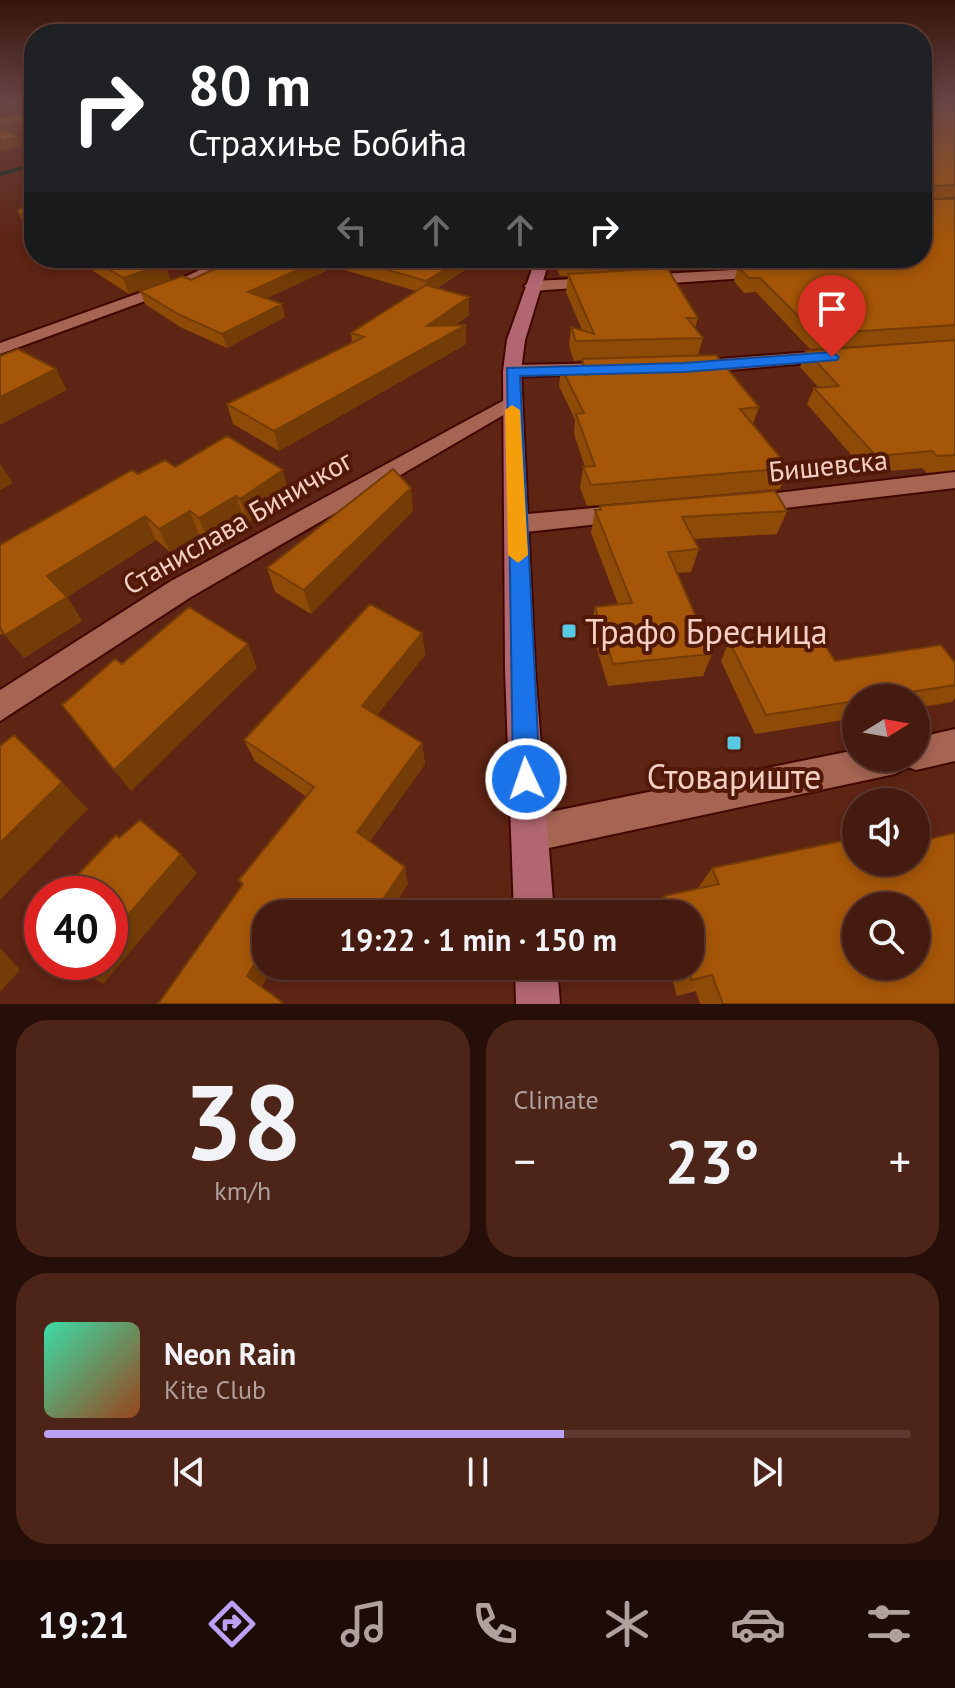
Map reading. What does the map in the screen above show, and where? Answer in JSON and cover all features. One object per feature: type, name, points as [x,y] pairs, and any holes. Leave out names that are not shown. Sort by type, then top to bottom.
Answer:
[{"type":"street","points":[[0,349],[215,268]]},
{"type":"street","points":[[533,900],[520,669],[512,371],[516,340],[539,268]]},
{"type":"street","points":[[532,286],[783,272]]},
{"type":"street","points":[[673,368],[859,355]]},
{"type":"street","points":[[512,371],[635,368]]},
{"type":"street","name":"Станислава Биничког","points":[[0,707],[181,589],[512,402]]},
{"type":"street","name":"Бишевска","points":[[731,506],[955,480]]},
{"type":"street","points":[[517,524],[656,512]]},
{"type":"street","points":[[930,751],[955,745]]},
{"type":"street","points":[[530,834],[842,769]]},
{"type":"street","points":[[537,980],[538,1004]]},
{"type":"building","points":[[932,149],[955,149],[955,185],[932,186]]},
{"type":"building","points":[[932,199],[955,199],[955,325],[816,334],[760,278],[749,278],[739,268],[932,268]]},
{"type":"building","points":[[107,268],[153,268],[123,278]]},
{"type":"building","points":[[217,268],[302,268],[248,292],[282,304],[222,334],[178,314],[140,291],[183,276],[191,280]]},
{"type":"building","points":[[380,268],[447,268],[426,281]]},
{"type":"building","points":[[667,268],[698,318],[687,318],[703,338],[576,341],[571,327],[594,334],[568,274]]},
{"type":"building","points":[[426,285],[469,297],[427,326],[466,325],[274,431],[227,404],[364,337],[351,333]]},
{"type":"building","points":[[955,340],[955,455],[937,456],[932,451],[876,456],[814,388],[839,386],[806,351]]},
{"type":"building","points":[[18,349],[56,369],[0,397],[0,356]]},
{"type":"building","points":[[716,355],[759,407],[740,409],[789,468],[591,485],[583,467],[595,466],[576,414],[584,413],[561,367],[587,375],[582,359]]},
{"type":"building","points":[[227,436],[283,470],[240,499],[236,496],[199,518],[190,511],[159,529],[145,516],[47,576],[67,597],[5,635],[0,628],[0,545],[132,470],[138,474],[165,460],[175,467]]},
{"type":"building","points":[[393,469],[411,488],[304,590],[267,568]]},
{"type":"building","points":[[775,491],[787,511],[682,517],[699,549],[668,552],[712,654],[613,664],[595,607],[632,603],[595,510],[601,510],[600,506]]},
{"type":"building","points":[[370,604],[422,633],[362,706],[422,743],[357,832],[405,867],[383,900],[252,900],[252,968],[247,976],[281,1004],[158,1004],[243,884],[239,880],[314,787],[244,740]]},
{"type":"building","points":[[189,607],[248,644],[114,770],[62,705],[115,659],[122,664]]},
{"type":"building","points":[[816,631],[835,661],[941,645],[955,663],[955,685],[930,689],[930,684],[842,684],[842,703],[766,715],[729,641]]},
{"type":"building","points":[[14,735],[62,782],[0,843],[0,746]]},
{"type":"building","points":[[140,820],[181,854],[128,915],[128,876],[76,876],[116,835],[119,838]]},
{"type":"building","points":[[955,833],[955,1004],[723,1004],[712,975],[704,977],[704,900],[665,900],[664,896],[719,884],[712,868],[842,841],[842,876],[930,876],[930,839]]},
{"type":"waterway","points":[[0,174],[24,168]]},
{"type":"slow traffic","points":[[512,410],[518,555]]},
{"type":"place","name":"Трафо Бресница","points":[[569,631]]},
{"type":"place","name":"Стовариште","points":[[734,743]]},
{"type":"route","points":[[526,779],[512,371],[684,367],[832,357]]}]
